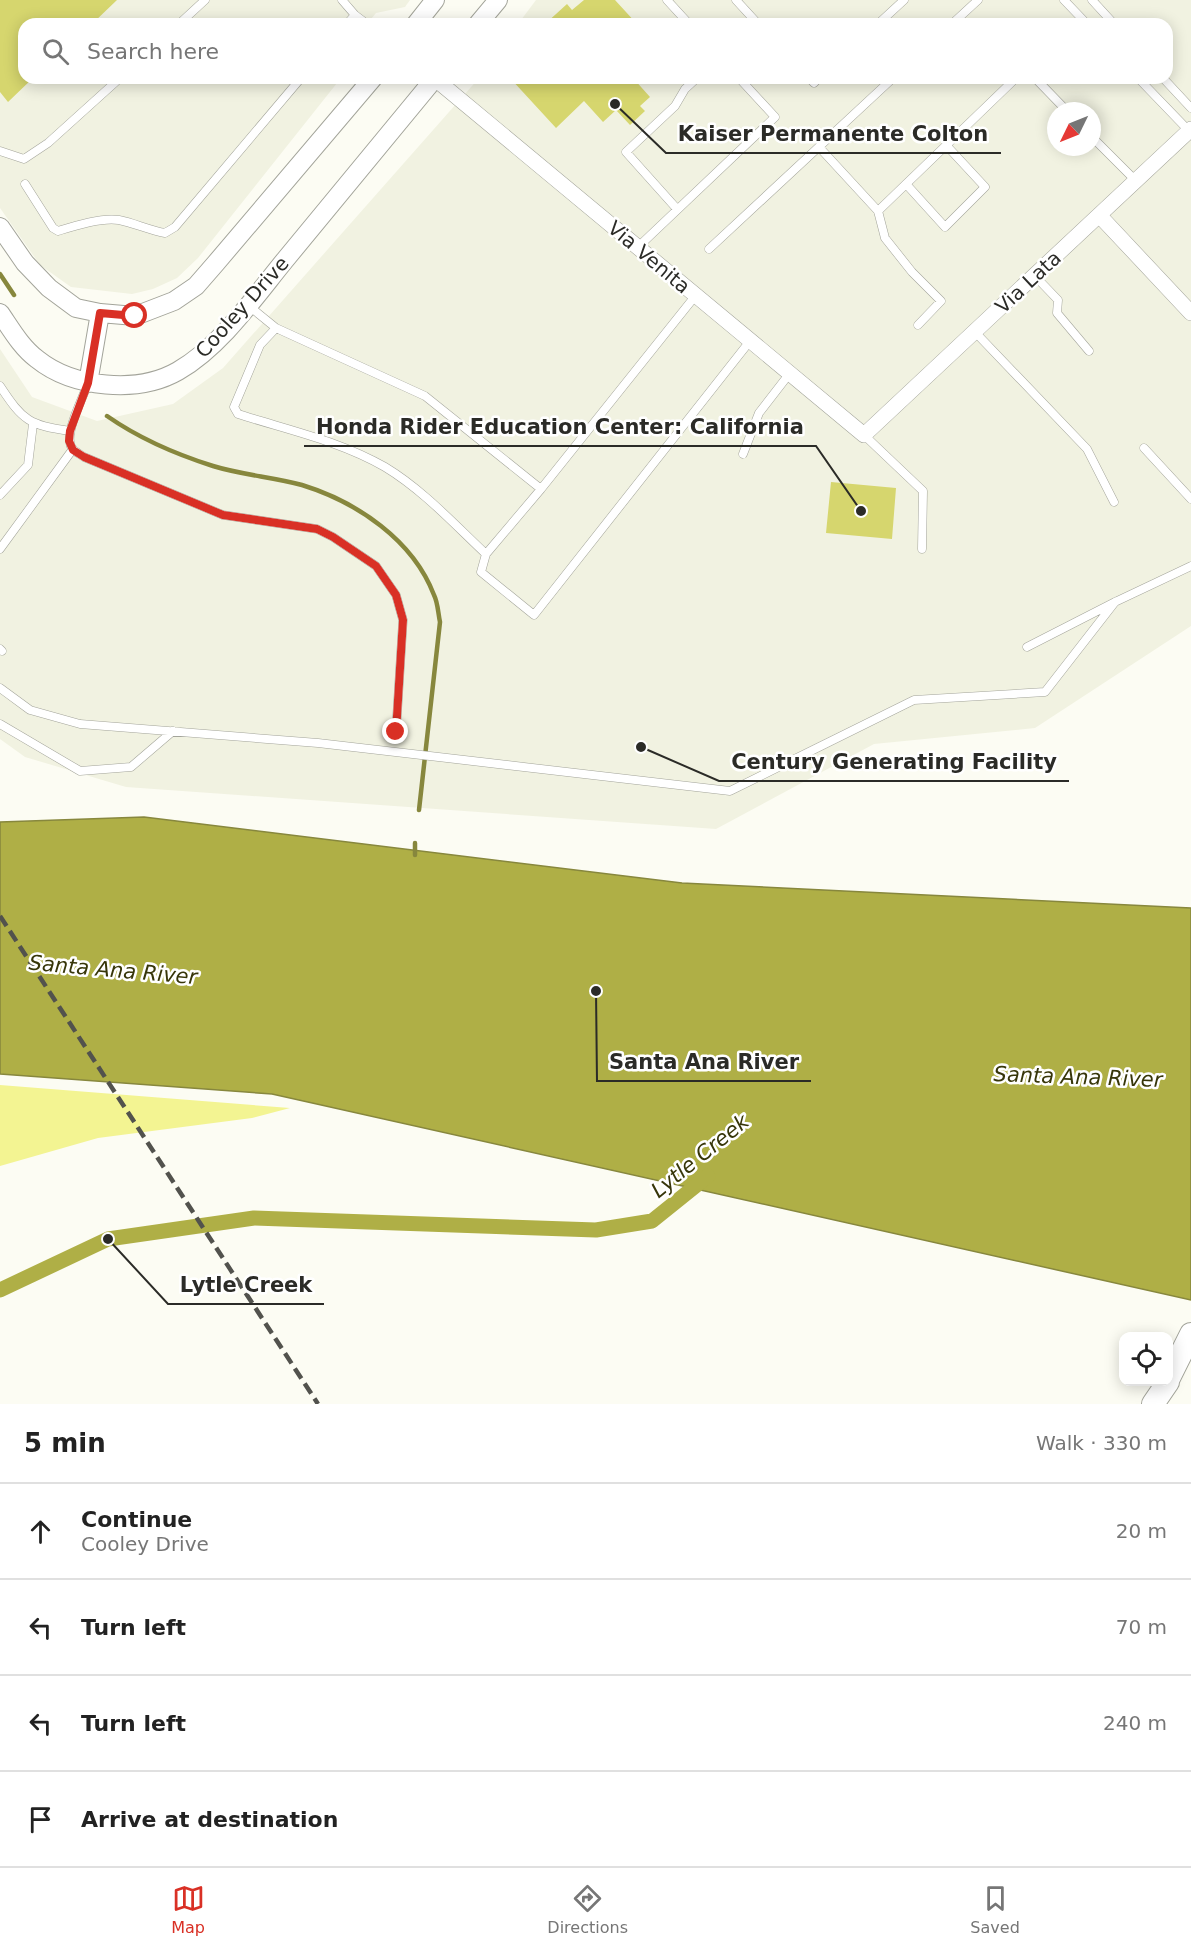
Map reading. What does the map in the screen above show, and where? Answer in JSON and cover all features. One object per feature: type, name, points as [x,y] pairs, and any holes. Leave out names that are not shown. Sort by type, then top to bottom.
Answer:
[{"type":"main road","points":[[1173,1371],[1191,1334]]},
{"type":"main road","points":[[1153,1404],[1165,1386]]},
{"type":"street","points":[[421,18],[435,0]]},
{"type":"street","points":[[483,18],[498,0]]},
{"type":"street","points":[[0,227],[25,263],[49,288],[76,308],[135,316],[174,301],[196,286],[368,84]]},
{"type":"street","name":"Cooley Drive","points":[[0,313],[16,338],[36,359],[59,374],[88,383],[135,385],[176,373],[203,356],[248,305],[430,84]]},
{"type":"street","name":"Via Venita","points":[[442,84],[864,435]]},
{"type":"street","name":"Via Lata","points":[[864,435],[1190,130]]},
{"type":"street","points":[[1100,215],[1191,314]]},
{"type":"street","points":[[88,383],[100,313]]},
{"type":"lane","points":[[186,18],[205,0]]},
{"type":"lane","points":[[342,0],[359,18]]},
{"type":"lane","points":[[666,0],[683,18]]},
{"type":"lane","points":[[736,0],[752,18]]},
{"type":"lane","points":[[884,18],[904,0]]},
{"type":"lane","points":[[958,18],[978,0]]},
{"type":"lane","points":[[1064,0],[1081,18]]},
{"type":"lane","points":[[1092,0],[1108,18]]},
{"type":"lane","points":[[352,18],[355,15]]},
{"type":"lane","points":[[0,151],[24,159],[48,143],[113,84]]},
{"type":"lane","points":[[25,184],[53,228],[58,231],[81,224],[116,220],[165,233],[175,226],[296,84]]},
{"type":"lane","points":[[677,209],[626,152],[675,106],[690,84]]},
{"type":"lane","points":[[638,247],[775,117],[745,84]]},
{"type":"lane","points":[[709,249],[887,84]]},
{"type":"lane","points":[[878,211],[1010,84]]},
{"type":"lane","points":[[1041,84],[1058,102]]},
{"type":"lane","points":[[1144,84],[1190,130]]},
{"type":"lane","points":[[1169,84],[1191,108]]},
{"type":"lane","points":[[906,184],[945,227],[985,187],[946,145]]},
{"type":"lane","points":[[1101,146],[1136,181]]},
{"type":"lane","points":[[819,147],[878,211],[885,238],[912,272],[941,301],[918,325]]},
{"type":"lane","points":[[1035,276],[1058,300],[1057,313],[1089,351]]},
{"type":"lane","points":[[696,295],[486,554],[481,572],[534,615],[750,341]]},
{"type":"lane","points":[[248,305],[276,328],[425,396],[541,489]]},
{"type":"lane","points":[[276,328],[260,345],[234,407],[238,414],[342,446],[386,468],[430,501],[486,554]]},
{"type":"lane","points":[[975,332],[1087,449],[1114,502]]},
{"type":"lane","points":[[742,454],[759,413],[790,374]]},
{"type":"lane","points":[[88,383],[70,431],[69,441],[73,450],[84,457],[223,515],[317,529],[376,566],[396,595],[403,620],[396,732]]},
{"type":"lane","points":[[0,386],[15,409],[33,424],[44,428],[70,431]]},
{"type":"lane","points":[[0,495],[28,465],[33,424]]},
{"type":"lane","points":[[864,435],[923,491],[922,549]]},
{"type":"lane","points":[[1144,448],[1191,499]]},
{"type":"lane","points":[[0,549],[73,450]]},
{"type":"lane","points":[[1027,647],[1191,566]]},
{"type":"lane","points":[[0,688],[30,710],[80,724],[318,743],[730,791],[914,700],[1045,692],[1115,602]]},
{"type":"lane","points":[[0,724],[80,771],[131,767],[172,732]]},
{"type":"shaded area","points":[[0,0],[410,0],[405,7],[376,13],[372,18],[18,18],[18,84],[336,84],[198,258],[177,278],[153,289],[132,294],[71,287],[40,265],[0,208]]},
{"type":"shaded area","points":[[536,0],[1191,0],[1191,626],[1035,728],[874,744],[716,829],[126,787],[25,757],[0,739],[0,349],[32,397],[97,421],[173,404],[223,368],[474,84],[1173,84],[1173,18],[522,18]]},
{"type":"shaded area","points":[[0,1085],[290,1108],[252,1118],[98,1138],[0,1166]]},
{"type":"water","name":"Santa Ana River","points":[[144,817],[682,883],[1191,908],[1191,1300],[272,1094],[0,1074],[0,822]]},
{"type":"building","points":[[0,0],[117,0],[98,18],[18,18],[18,84],[27,84],[8,102],[0,92]]},
{"type":"building","points":[[584,0],[615,0],[632,18],[552,18],[567,4],[572,10]]},
{"type":"building","points":[[516,84],[638,84],[650,97],[640,106],[645,111],[630,125],[616,110],[603,122],[584,101],[556,128]]},
{"type":"building","points":[[831,482],[896,488],[892,539],[826,533]]},
{"type":"waterway","points":[[0,274],[14,295]]},
{"type":"waterway","points":[[107,416],[145,439],[213,466],[302,485],[323,492],[381,526],[412,557],[425,575],[435,598],[440,622],[419,810]]},
{"type":"waterway","points":[[415,843],[415,855]]},
{"type":"waterway","name":"Lytle Creek","points":[[0,1290],[108,1239],[254,1218],[596,1230],[652,1221],[708,1176]]},
{"type":"railway","points":[[0,916],[318,1404]]},
{"type":"place","name":"Kaiser Permanente Colton","points":[[615,104]]},
{"type":"place","name":"Honda Rider Education Center: California","points":[[861,511]]},
{"type":"place","name":"Century Generating Facility","points":[[641,747]]},
{"type":"place","name":"Santa Ana River","points":[[596,991]]},
{"type":"place","name":"Lytle Creek","points":[[108,1239]]},
{"type":"route","points":[[135,316],[100,313],[88,383],[70,431],[69,441],[73,450],[84,457],[223,515],[317,529],[376,566],[396,595],[403,620],[396,732]]}]
